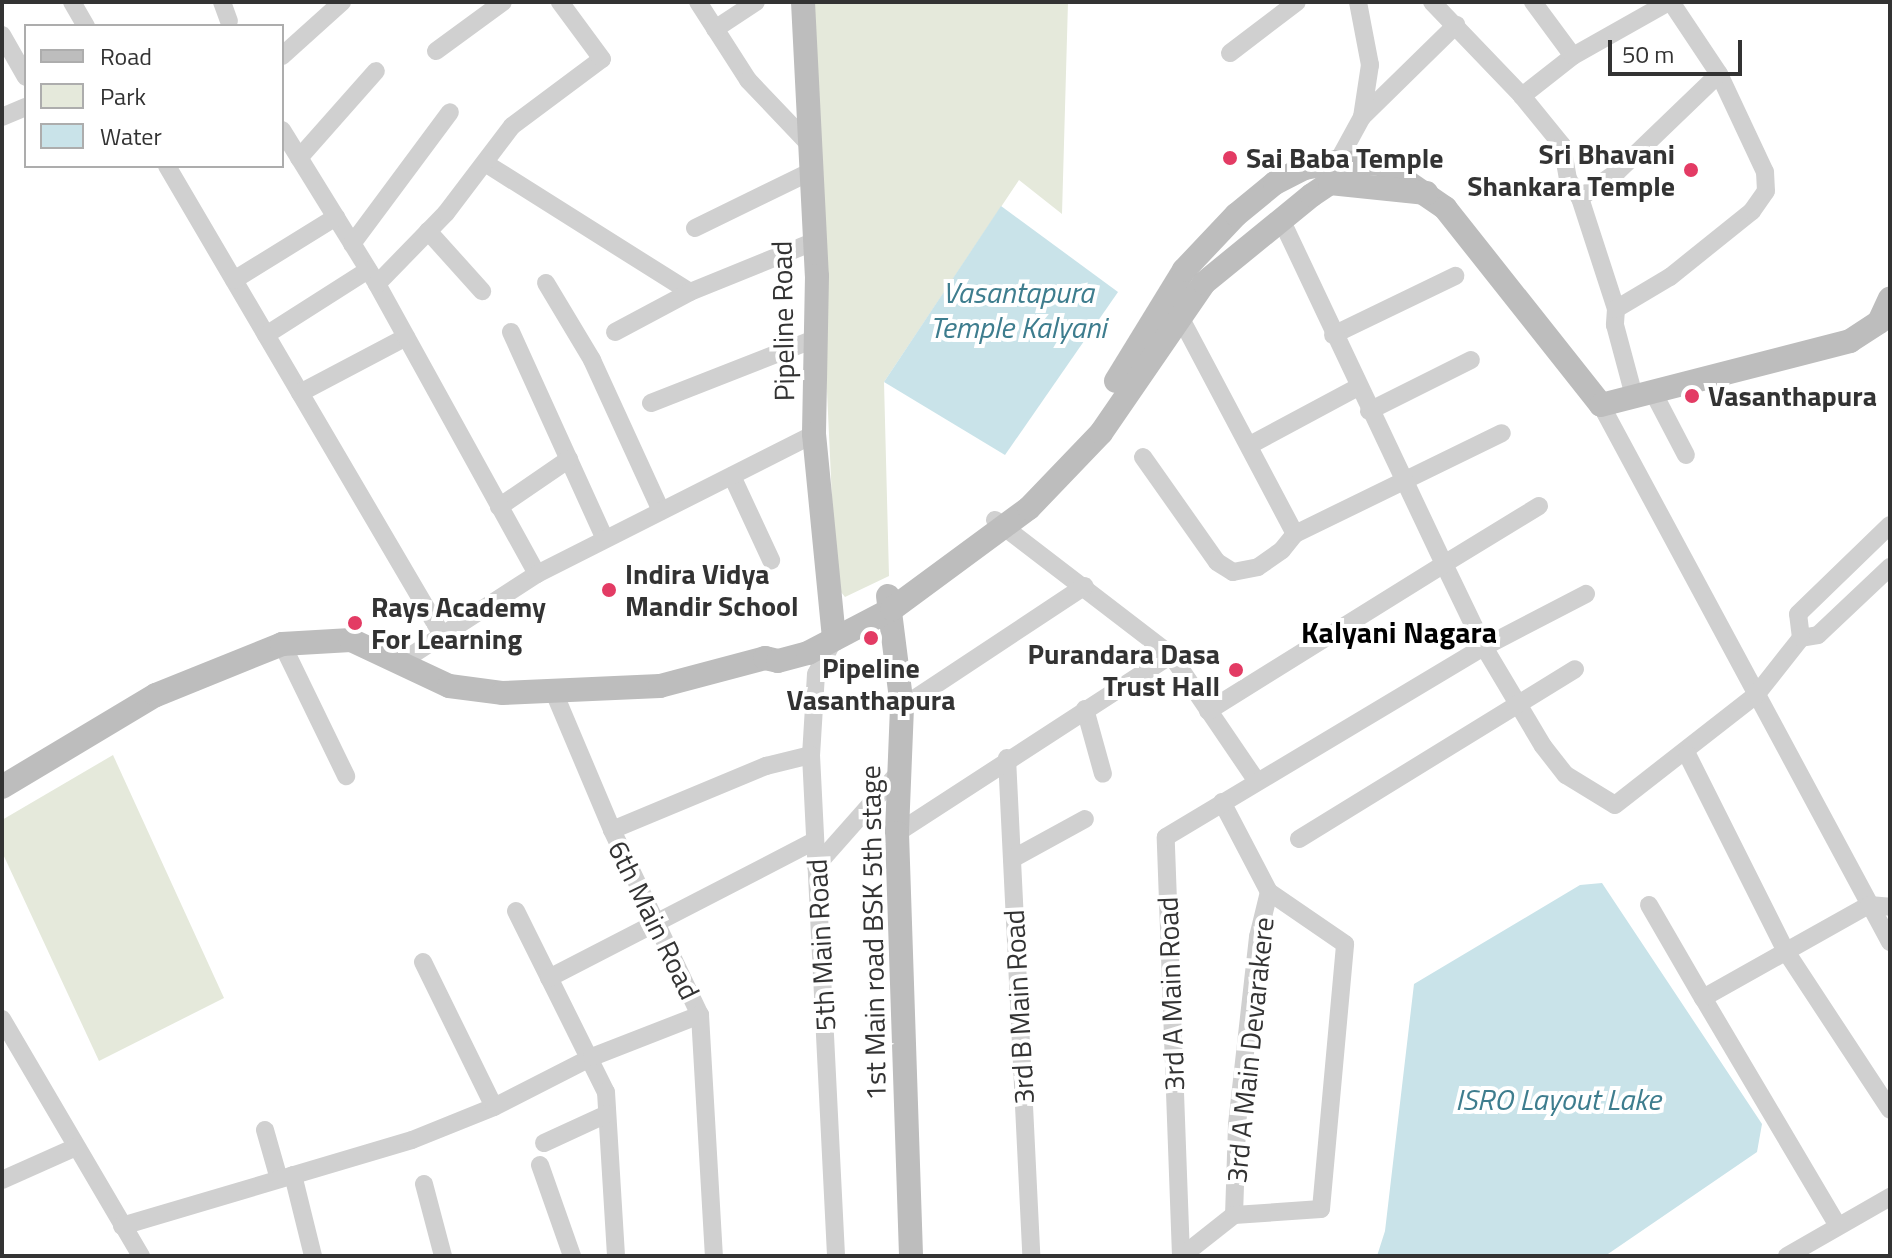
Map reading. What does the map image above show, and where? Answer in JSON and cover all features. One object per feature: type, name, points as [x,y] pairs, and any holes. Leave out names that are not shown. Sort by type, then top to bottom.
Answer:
[{"type":"main road","name":"Pipeline Road","points":[[803,2],[817,338],[814,434],[833,632]]},
{"type":"main road","points":[[1000,523],[1081,435],[1194,277],[1275,183],[1305,168],[1332,172],[1381,164],[1445,208],[1601,405],[1884,330],[1890,298]]},
{"type":"main road","points":[[2,787],[156,695],[282,644],[351,640],[449,686],[502,693],[660,686],[765,658],[833,632],[890,601],[1000,523],[1101,433],[1180,317],[1194,277],[1282,221],[1332,172]]},
{"type":"main road","name":"1st Main road BSK 5th stage","points":[[890,601],[902,707],[897,833],[911,1256]]},
{"type":"street","points":[[72,2],[85,24]]},
{"type":"street","points":[[222,2],[226,24]]},
{"type":"street","points":[[284,54],[342,2]]},
{"type":"street","points":[[436,51],[503,2]]},
{"type":"street","points":[[266,335],[372,277],[428,231],[512,126],[602,59],[560,2]]},
{"type":"street","points":[[698,2],[748,80],[809,144]]},
{"type":"street","points":[[715,29],[756,2]]},
{"type":"street","points":[[1230,53],[1297,2]]},
{"type":"street","points":[[1355,2],[1370,65],[1362,117]]},
{"type":"street","points":[[1432,2],[1522,96],[1562,145],[1568,179],[1580,198],[1616,309],[1615,325],[1644,394],[1686,455]]},
{"type":"street","points":[[1533,2],[1573,56]]},
{"type":"street","points":[[1522,96],[1573,56],[1670,2],[1719,74],[1765,172],[1766,191],[1752,211],[1670,277],[1616,309]]},
{"type":"street","points":[[1332,172],[1362,117],[1456,25]]},
{"type":"street","points":[[2,35],[24,74]]},
{"type":"street","points":[[299,158],[376,71]]},
{"type":"street","points":[[1580,198],[1617,172],[1719,74]]},
{"type":"street","points":[[2,117],[24,108]]},
{"type":"street","points":[[352,244],[450,112]]},
{"type":"street","points":[[284,133],[372,277],[537,574]]},
{"type":"street","points":[[485,163],[690,292]]},
{"type":"street","points":[[168,168],[442,635]]},
{"type":"street","points":[[695,228],[810,172]]},
{"type":"street","points":[[234,280],[336,217]]},
{"type":"street","points":[[1282,221],[1369,411],[1484,647],[1566,775],[1615,805],[1687,754],[1756,695],[1801,638],[1818,635],[1888,573]]},
{"type":"street","points":[[428,231],[482,291]]},
{"type":"street","points":[[615,332],[690,292],[813,242]]},
{"type":"street","points":[[1333,335],[1455,276]]},
{"type":"street","points":[[546,283],[592,360],[661,511]]},
{"type":"street","points":[[1180,317],[1295,534]]},
{"type":"street","points":[[511,332],[605,539]]},
{"type":"street","points":[[300,393],[406,337]]},
{"type":"street","points":[[651,403],[817,338]]},
{"type":"street","points":[[1369,411],[1471,360]]},
{"type":"street","points":[[1250,445],[1358,387]]},
{"type":"street","points":[[1601,405],[1890,942]]},
{"type":"street","points":[[1143,457],[1217,562],[1233,572],[1258,567],[1282,550],[1295,534],[1405,484],[1502,433]]},
{"type":"street","points":[[401,662],[537,574],[814,434]]},
{"type":"street","points":[[499,507],[569,459]]},
{"type":"street","points":[[732,476],[771,560]]},
{"type":"street","points":[[1208,711],[1539,506]]},
{"type":"street","points":[[1000,523],[1171,655],[1256,780]]},
{"type":"street","points":[[1801,638],[1798,614],[1890,525]]},
{"type":"street","points":[[902,707],[1085,586]]},
{"type":"street","name":"3rd A Main Road","points":[[1182,1256],[1166,837],[1256,780],[1484,647],[1586,594]]},
{"type":"street","name":"5th Main Road","points":[[833,632],[816,674],[811,755],[836,1256]]},
{"type":"street","points":[[282,644],[346,776]]},
{"type":"street","points":[[897,833],[1007,758],[1171,655]]},
{"type":"street","points":[[1299,839],[1516,701],[1575,669]]},
{"type":"street","name":"6th Main Road","points":[[553,690],[612,830],[657,918],[700,1015],[714,1256]]},
{"type":"street","points":[[1085,709],[1103,774]]},
{"type":"street","points":[[1687,754],[1785,950],[1890,1110]]},
{"type":"street","points":[[612,830],[766,766],[811,755]]},
{"type":"street","name":"3rd B Main Road","points":[[1007,758],[1031,1256]]},
{"type":"street","points":[[816,866],[900,771]]},
{"type":"street","name":"3rd A Main Devarakere","points":[[1222,802],[1269,892],[1258,937],[1237,1125],[1234,1215]]},
{"type":"street","points":[[1012,859],[1085,819]]},
{"type":"street","points":[[549,978],[657,918],[815,841]]},
{"type":"street","points":[[1182,1256],[1234,1215],[1321,1209],[1345,944],[1269,892]]},
{"type":"street","points":[[1649,905],[1838,1226]]},
{"type":"street","points":[[1703,998],[1869,905],[1890,907]]},
{"type":"street","points":[[516,911],[592,1057],[607,1114],[616,1256]]},
{"type":"street","points":[[423,962],[494,1107]]},
{"type":"street","points":[[122,1226],[412,1140],[494,1107],[592,1057],[700,1015]]},
{"type":"street","points":[[2,1019],[8,1044],[76,1147],[141,1256]]},
{"type":"street","points":[[544,1143],[607,1114]]},
{"type":"street","points":[[265,1130],[286,1177],[313,1256]]},
{"type":"street","points":[[2,1180],[76,1147]]},
{"type":"street","points":[[540,1165],[572,1256]]},
{"type":"street","points":[[424,1184],[443,1256]]},
{"type":"street","points":[[1790,1255],[1890,1197]]},
{"type":"green space","points":[[809,2],[1068,2],[1062,214],[1019,180],[884,382],[889,576],[845,597],[836,586]]},
{"type":"green space","points":[[113,755],[224,998],[99,1061],[2,852],[2,820]]},
{"type":"water","name":"Vasantapura Temple Kalyani","points":[[1001,206],[1118,292],[1005,455],[884,382]]},
{"type":"water","name":"ISRO Layout Lake","points":[[1602,883],[1762,1124],[1757,1152],[1605,1256],[1377,1256],[1385,1231],[1414,984],[1580,885]]},
{"type":"place","name":"Sai Baba Temple","points":[[1230,158]]},
{"type":"place","name":"Sri Bhavani Shankara Temple","points":[[1691,170]]},
{"type":"place","name":"Vasanthapura","points":[[1692,396]]},
{"type":"place","name":"Indira Vidya Mandir School","points":[[609,590]]},
{"type":"place","name":"Rays Academy For Learning","points":[[355,623]]},
{"type":"place","name":"Pipeline Vasanthapura","points":[[871,638]]},
{"type":"place","name":"Purandara Dasa Trust Hall","points":[[1236,670]]},
{"type":"district","name":"Kalyani Nagara","points":[[1399,632]]}]
